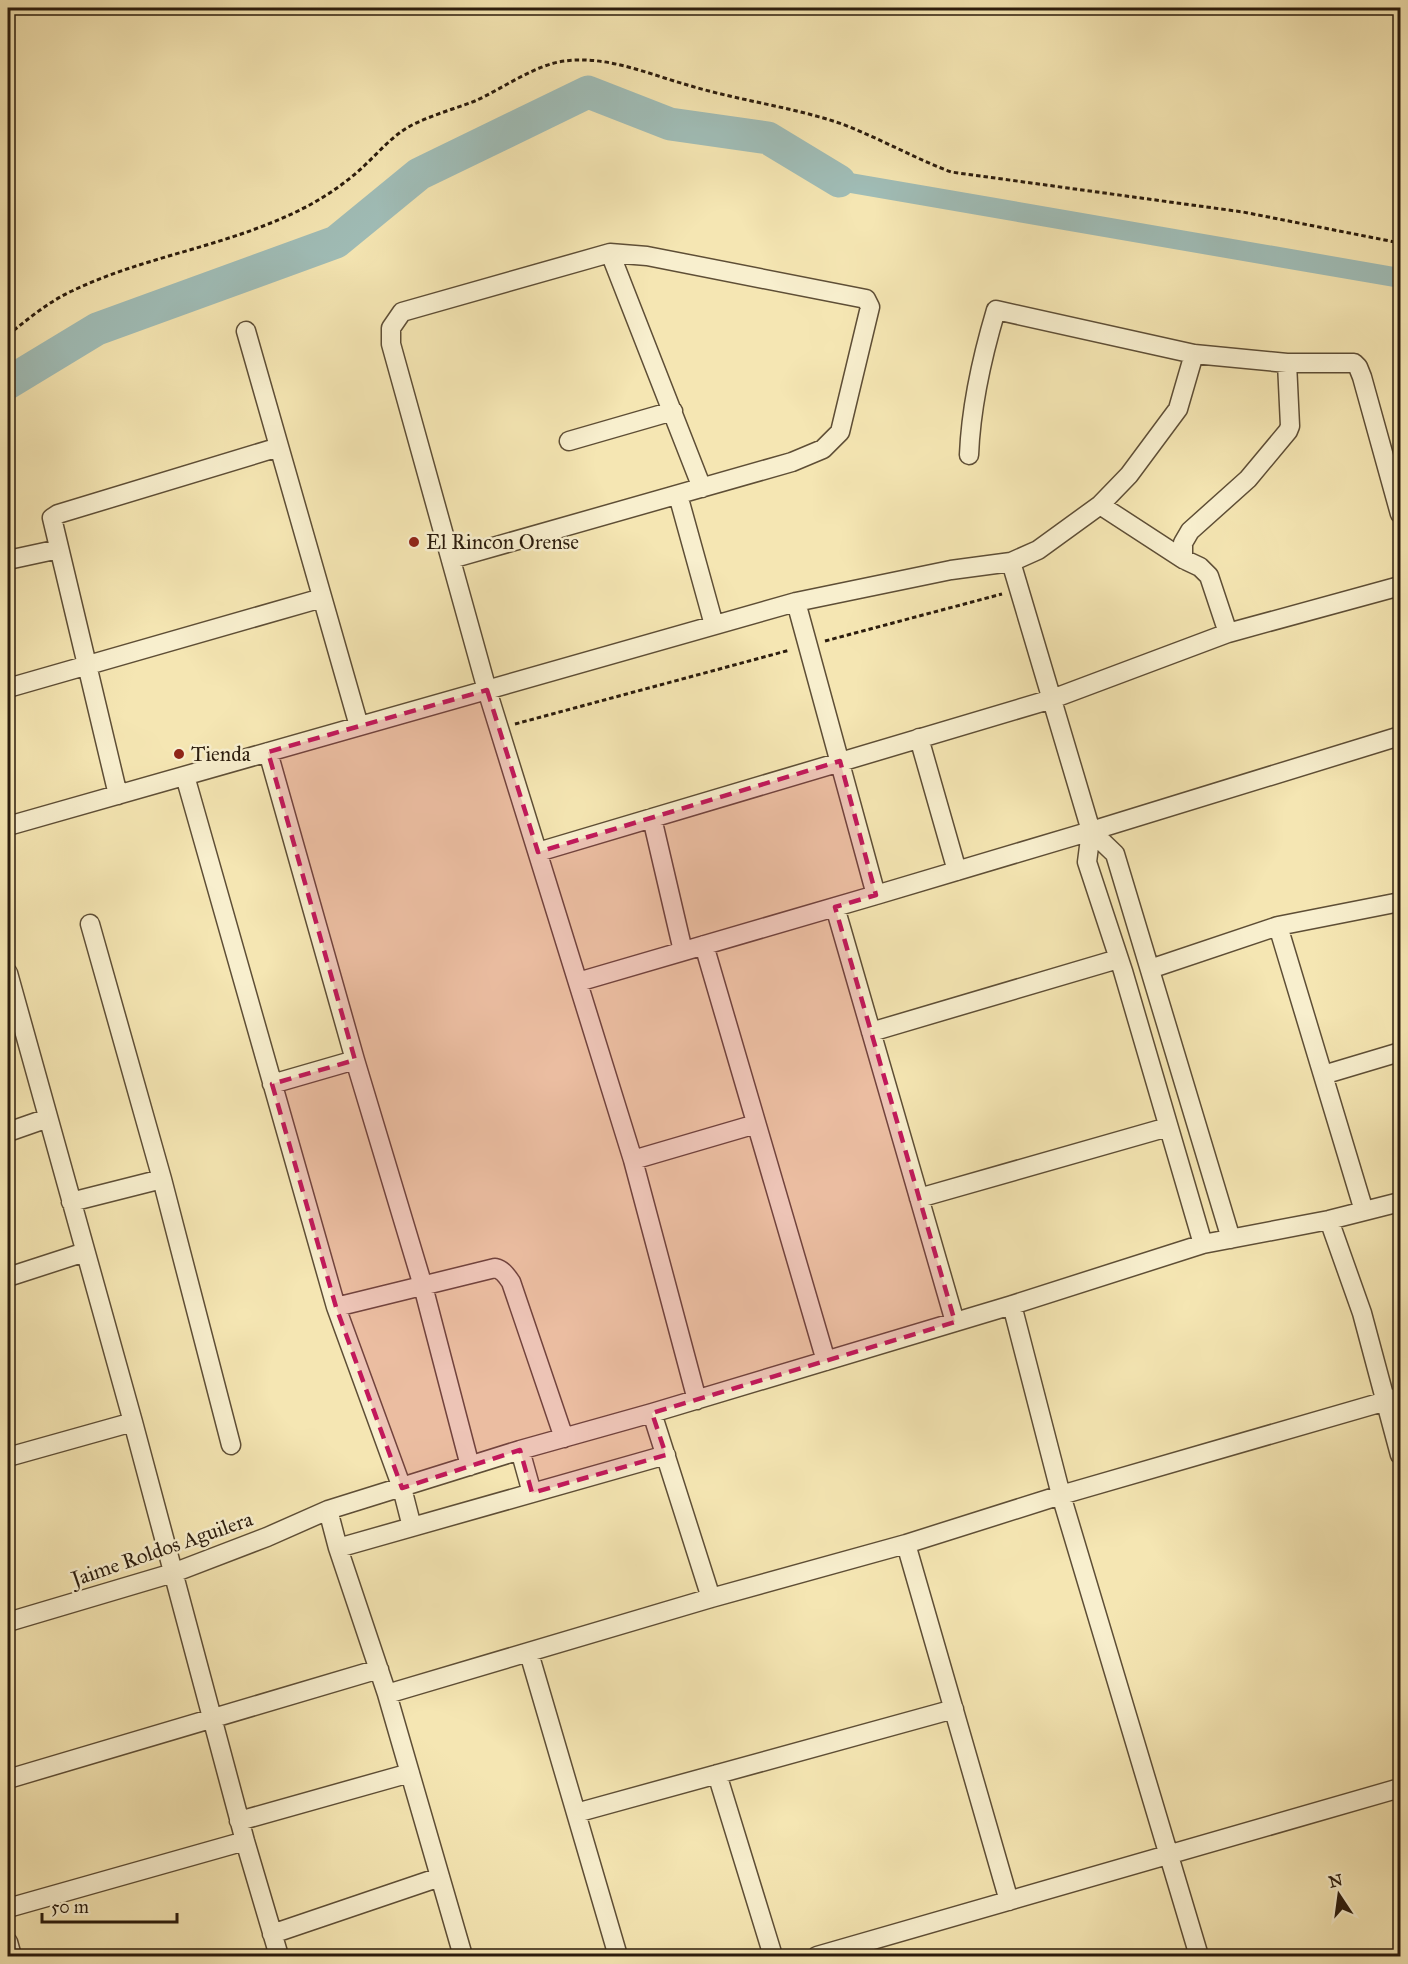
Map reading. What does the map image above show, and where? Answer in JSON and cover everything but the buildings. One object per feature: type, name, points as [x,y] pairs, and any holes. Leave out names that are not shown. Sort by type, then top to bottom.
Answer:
[{"type":"street","points":[[610,253],[702,488]]},
{"type":"street","points":[[451,559],[702,488],[809,456],[823,449],[840,432],[870,307],[869,302],[866,299],[647,256],[610,253],[402,312],[391,328],[391,344],[487,690],[633,1160],[697,1400]]},
{"type":"street","points":[[969,454],[970,426],[985,347],[996,310],[1194,354],[1287,363],[1353,363],[1358,367],[1401,514]]},
{"type":"street","points":[[246,331],[360,726]]},
{"type":"street","points":[[8,826],[796,602],[951,570],[1011,562],[1038,549],[1100,505],[1129,475],[1178,409],[1194,354]]},
{"type":"street","points":[[1183,559],[1183,543],[1190,531],[1248,479],[1288,431],[1290,426],[1287,363]]},
{"type":"street","points":[[569,441],[672,411]]},
{"type":"street","points":[[118,795],[52,518],[58,514],[279,447]]},
{"type":"street","points":[[678,495],[714,625]]},
{"type":"street","points":[[1100,505],[1183,559],[1200,567],[1209,576],[1228,633]]},
{"type":"street","points":[[8,560],[59,549]]},
{"type":"street","points":[[1011,562],[1091,831],[1087,862],[1123,971],[1203,1244]]},
{"type":"street","points":[[538,852],[1052,699],[1228,633],[1401,586]]},
{"type":"street","points":[[8,688],[322,598]]},
{"type":"street","points":[[796,602],[876,895]]},
{"type":"street","points":[[578,982],[1091,831],[1401,736]]},
{"type":"street","points":[[919,738],[957,871]]},
{"type":"street","points":[[268,752],[355,1060],[423,1286],[470,1466]]},
{"type":"street","points":[[185,776],[336,1307],[402,1488],[412,1527]]},
{"type":"street","points":[[652,818],[683,951]]},
{"type":"street","points":[[1091,831],[1115,854],[1231,1239]]},
{"type":"street","points":[[1150,969],[1278,926],[1401,902]]},
{"type":"street","points":[[835,907],[955,1322]]},
{"type":"street","points":[[90,924],[162,1179],[231,1445]]},
{"type":"street","points":[[1278,926],[1364,1211]]},
{"type":"street","points":[[704,945],[826,1361]]},
{"type":"street","points":[[871,1032],[1118,959]]},
{"type":"street","points":[[8,973],[10,994],[48,1118],[133,1422],[239,1821],[279,1956]]},
{"type":"street","points":[[1323,1075],[1401,1052]]},
{"type":"street","points":[[272,1084],[355,1060]]},
{"type":"street","points":[[8,1132],[48,1118]]},
{"type":"street","points":[[633,1160],[756,1124]]},
{"type":"street","points":[[919,1198],[1167,1127]]},
{"type":"street","points":[[71,1202],[162,1179]]},
{"type":"street","name":"Jaime Roldos Aguilera","points":[[8,1622],[172,1573],[359,1499],[1012,1305],[1203,1244],[1329,1220],[1401,1202]]},
{"type":"street","points":[[1329,1220],[1393,1399],[1401,1455]]},
{"type":"street","points":[[8,1277],[85,1252]]},
{"type":"street","points":[[336,1307],[495,1268],[505,1273],[511,1282],[564,1438]]},
{"type":"street","points":[[1012,1305],[1060,1495],[1200,1956]]},
{"type":"street","points":[[387,1694],[711,1598],[906,1544],[1060,1495],[1393,1399]]},
{"type":"street","points":[[652,1413],[711,1598]]},
{"type":"street","points":[[8,1457],[133,1422]]},
{"type":"street","points":[[520,1450],[532,1493]]},
{"type":"street","points":[[338,1548],[666,1455]]},
{"type":"street","points":[[328,1510],[338,1548],[387,1694],[462,1956]]},
{"type":"street","points":[[906,1544],[1009,1901]]},
{"type":"street","points":[[529,1653],[618,1956]]},
{"type":"street","points":[[8,1779],[379,1669]]},
{"type":"street","points":[[576,1813],[954,1709]]},
{"type":"street","points":[[239,1821],[410,1773]]},
{"type":"street","points":[[717,1774],[773,1956]]},
{"type":"street","points":[[817,1956],[1401,1788]]},
{"type":"street","points":[[8,1908],[245,1842]]},
{"type":"street","points":[[272,1934],[440,1877]]},
{"type":"street","points":[[8,1942],[12,1956]]},
{"type":"path","points":[[8,335],[43,308],[69,292],[96,280],[232,237],[289,216],[318,201],[342,184],[398,132],[415,123],[474,101],[541,68],[562,61],[586,60],[611,63],[734,98],[821,118],[858,131],[951,172],[1243,212],[1401,243]]},
{"type":"path","points":[[499,729],[1019,589]]},
{"type":"highlighted area","points":[[487,690],[538,852],[840,761],[876,895],[835,907],[955,1322],[652,1413],[666,1455],[532,1493],[520,1450],[402,1488],[336,1307],[272,1084],[355,1060],[268,752]]},
{"type":"waterway","points":[[8,383],[97,329],[336,242],[419,174],[588,92],[670,124],[768,138],[839,181]]},
{"type":"waterway","points":[[839,181],[1400,278]]},
{"type":"place","name":"El Rincon Orense","points":[[414,542]]},
{"type":"place","name":"Tienda","points":[[179,754]]}]
